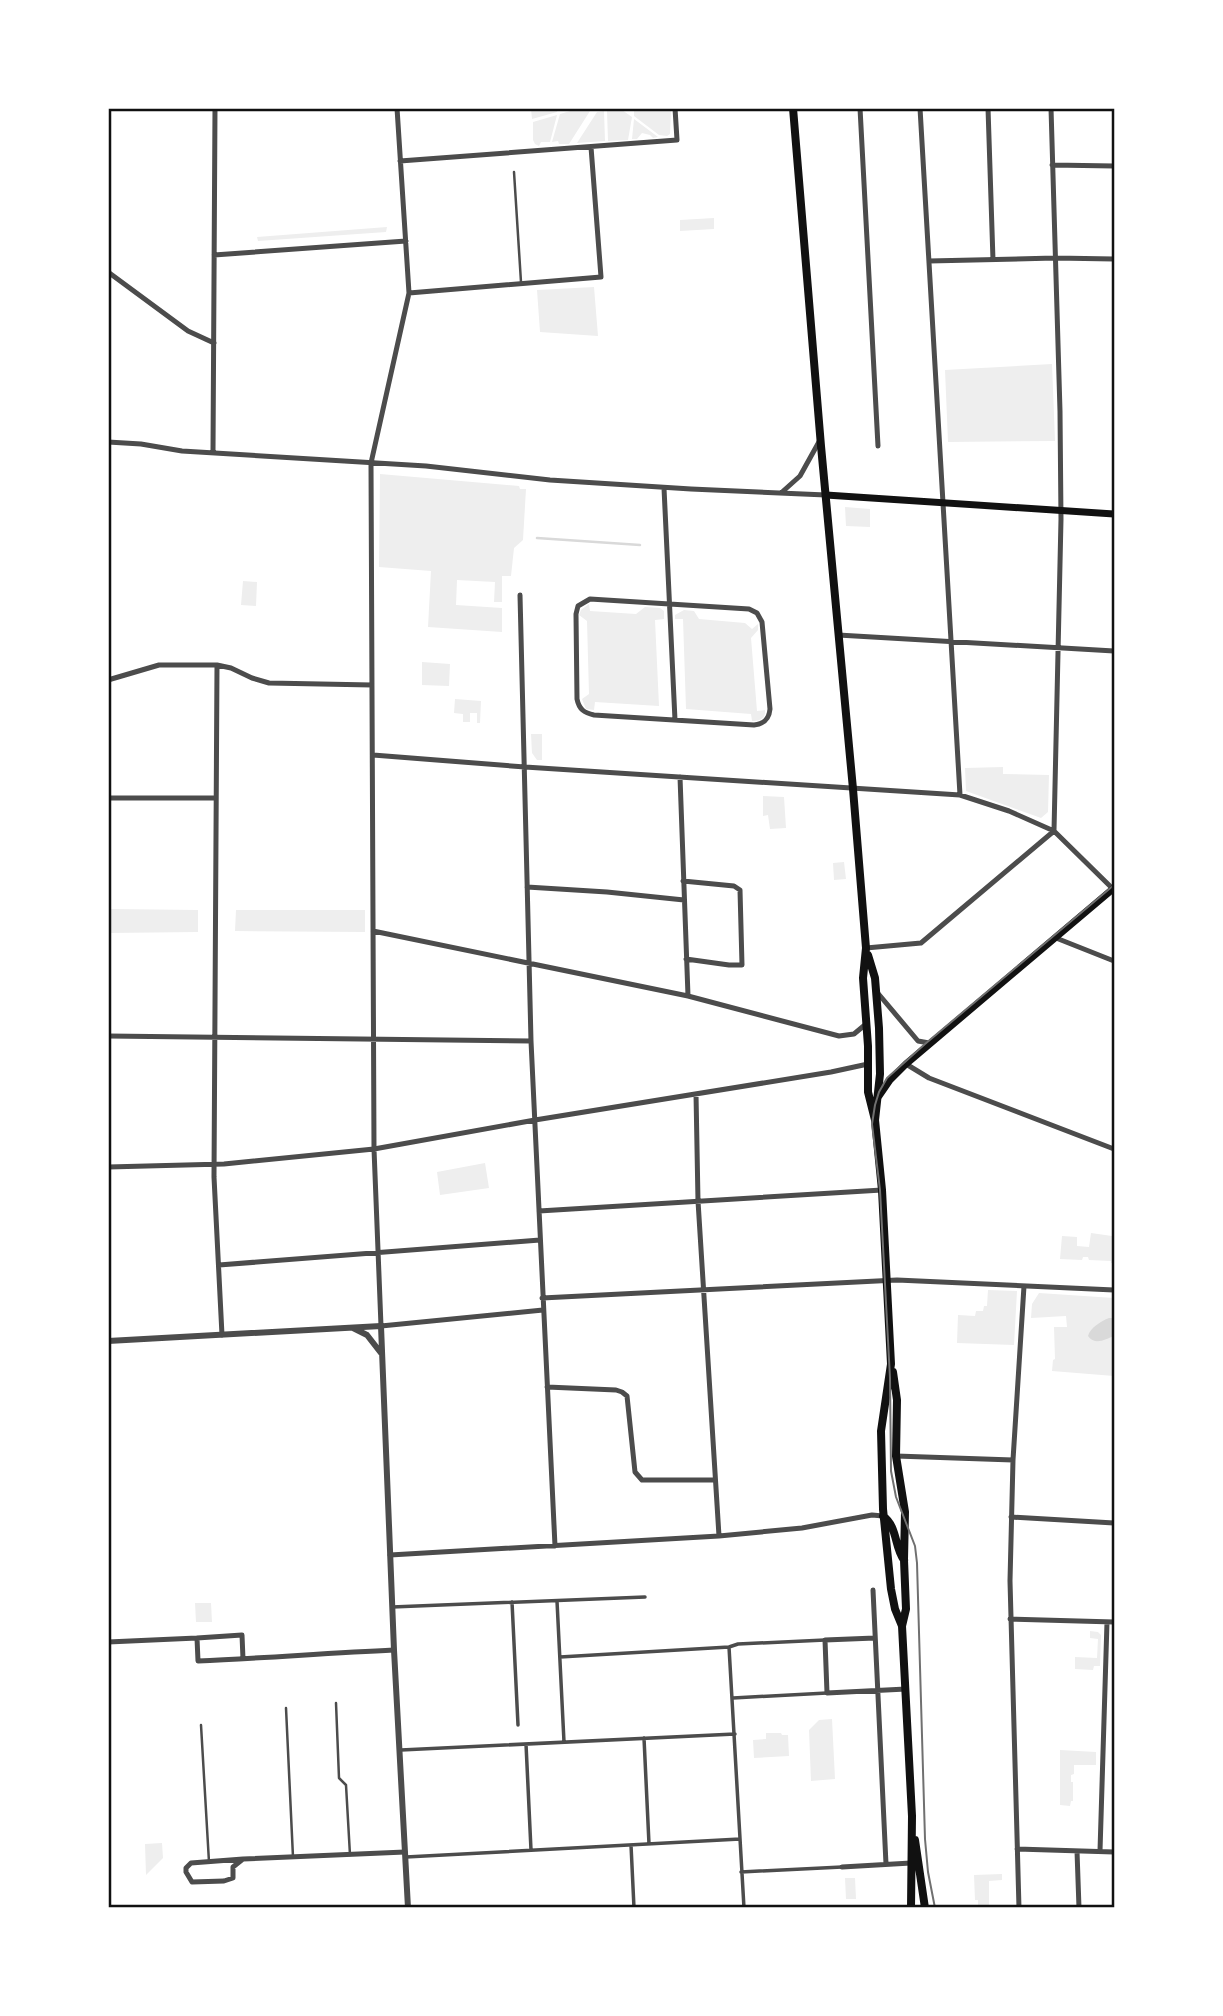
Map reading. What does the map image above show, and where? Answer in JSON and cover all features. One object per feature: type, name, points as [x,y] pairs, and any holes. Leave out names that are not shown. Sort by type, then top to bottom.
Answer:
[{"type":"main road","points":[[793,108],[866,948],[863,978],[869,1064],[868,1092],[875,1121],[882,1190],[891,1364],[897,1400],[896,1456],[905,1512],[906,1609],[902,1626],[912,1816],[911,1908]]},
{"type":"main road","points":[[826,495],[1115,514]]},
{"type":"main road","points":[[879,1096],[906,1064],[1114,889]]},
{"type":"main road","points":[[866,948],[875,978],[880,1056],[875,1121]]},
{"type":"main road","points":[[891,1364],[881,1431],[883,1516],[891,1589],[902,1626]]},
{"type":"main road","points":[[883,1516],[890,1522],[899,1553],[904,1560]]},
{"type":"main road","points":[[912,1816],[925,1908]]},
{"type":"street","points":[[213,452],[215,108]]},
{"type":"street","points":[[397,108],[409,293],[371,463],[373,1038],[374,1149],[392,1608],[408,1908]]},
{"type":"street","points":[[400,161],[677,140],[675,108]]},
{"type":"street","points":[[860,108],[878,446]]},
{"type":"street","points":[[920,108],[960,795]]},
{"type":"street","points":[[988,108],[993,260]]},
{"type":"street","points":[[866,948],[921,943],[1054,831],[1061,512],[1051,108]]},
{"type":"street","points":[[409,293],[601,277],[592,147]]},
{"type":"street","points":[[1052,165],[1115,166]]},
{"type":"street","points":[[215,255],[406,241]]},
{"type":"street","points":[[929,261],[1115,259]]},
{"type":"street","points":[[108,272],[188,331],[214,344]]},
{"type":"street","points":[[781,493],[800,476],[821,439]]},
{"type":"street","points":[[108,442],[141,443],[182,451],[436,467],[550,480],[826,495]]},
{"type":"street","points":[[664,488],[675,720]]},
{"type":"street","points":[[520,595],[531,1041],[555,1546]]},
{"type":"street","points":[[594,599],[669,604],[749,610],[760,615],[770,709],[765,721],[754,725],[675,720],[587,713],[580,709],[577,699],[576,609],[582,602],[594,599]]},
{"type":"street","points":[[838,635],[1115,651]]},
{"type":"street","points":[[108,680],[159,665],[217,665],[269,682],[372,685]]},
{"type":"street","points":[[217,665],[214,1164],[222,1335]]},
{"type":"street","points":[[373,755],[960,795],[1009,811],[1054,831],[1114,889]]},
{"type":"street","points":[[680,777],[688,996]]},
{"type":"street","points":[[108,798],[216,798]]},
{"type":"street","points":[[683,881],[740,890],[742,965],[686,959]]},
{"type":"street","points":[[527,887],[684,900]]},
{"type":"street","points":[[373,931],[688,996],[839,1036],[854,1034],[866,1024]]},
{"type":"street","points":[[1056,938],[1115,961]]},
{"type":"street","points":[[876,990],[918,1041],[929,1044]]},
{"type":"street","points":[[108,1036],[531,1041]]},
{"type":"street","points":[[108,1167],[253,1162],[374,1149],[869,1064]]},
{"type":"street","points":[[906,1064],[929,1077],[1115,1149]]},
{"type":"street","points":[[696,1094],[698,1201],[719,1536]]},
{"type":"street","points":[[539,1212],[882,1190]]},
{"type":"street","points":[[219,1265],[540,1240]]},
{"type":"street","points":[[542,1298],[887,1281],[1115,1290]]},
{"type":"street","points":[[1019,1908],[1010,1619],[1013,1460],[1024,1286]]},
{"type":"street","points":[[108,1341],[381,1326],[543,1310]]},
{"type":"street","points":[[351,1328],[367,1335],[382,1354]]},
{"type":"street","points":[[547,1387],[616,1390],[627,1396],[635,1472],[642,1480],[714,1480]]},
{"type":"street","points":[[896,1456],[1013,1460]]},
{"type":"street","points":[[390,1555],[719,1536],[802,1528],[872,1515],[883,1516]]},
{"type":"street","points":[[1011,1517],[1115,1523]]},
{"type":"street","points":[[873,1590],[886,1864]]},
{"type":"street","points":[[392,1608],[645,1597]]},
{"type":"street","points":[[557,1601],[564,1742]]},
{"type":"street","points":[[512,1602],[518,1725]]},
{"type":"street","points":[[1010,1619],[1111,1622],[1100,1851]]},
{"type":"street","points":[[108,1642],[242,1635],[243,1658]]},
{"type":"street","points":[[560,1657],[875,1637]]},
{"type":"street","points":[[197,1638],[198,1661],[394,1650]]},
{"type":"street","points":[[825,1640],[827,1693]]},
{"type":"street","points":[[729,1647],[744,1908]]},
{"type":"street","points":[[733,1698],[906,1689]]},
{"type":"street","points":[[399,1750],[735,1734]]},
{"type":"street","points":[[644,1738],[649,1844]]},
{"type":"street","points":[[526,1744],[531,1850]]},
{"type":"street","points":[[243,1859],[233,1867],[233,1878],[225,1881],[192,1882],[186,1872],[191,1863],[243,1859],[531,1850],[740,1839]]},
{"type":"street","points":[[631,1845],[634,1908]]},
{"type":"street","points":[[1017,1849],[1115,1852]]},
{"type":"street","points":[[1077,1851],[1079,1908]]},
{"type":"street","points":[[741,1872],[911,1863]]},
{"type":"lane","points":[[514,172],[521,282]]},
{"type":"lane","points":[[872,1105],[879,1096]]},
{"type":"lane","points":[[336,1703],[339,1778],[346,1785],[350,1854]]},
{"type":"lane","points":[[286,1708],[293,1857]]},
{"type":"lane","points":[[201,1725],[209,1862]]},
{"type":"shaded area","points":[[531,108],[558,109],[557,112],[532,119]]},
{"type":"shaded area","points":[[577,109],[590,111],[569,144],[552,142],[560,114]]},
{"type":"shaded area","points":[[634,109],[671,109],[670,134],[659,135],[634,116]]},
{"type":"shaded area","points":[[622,110],[632,117],[628,140],[608,141],[607,111]]},
{"type":"shaded area","points":[[604,111],[605,141],[577,143],[597,112]]},
{"type":"shaded area","points":[[557,115],[550,142],[541,142],[539,146],[535,144],[533,122]]},
{"type":"shaded area","points":[[634,119],[658,137],[653,138],[642,133],[637,139],[632,139]]},
{"type":"shaded area","points":[[714,218],[714,229],[680,231],[680,220]]},
{"type":"shaded area","points":[[387,227],[386,232],[258,241],[257,237]]},
{"type":"shaded area","points":[[594,287],[598,336],[540,332],[537,290]]},
{"type":"shaded area","points":[[1052,364],[1055,441],[948,442],[945,370]]},
{"type":"shaded area","points":[[380,474],[519,486],[520,489],[526,489],[523,540],[514,548],[511,576],[502,576],[502,602],[494,602],[495,582],[457,580],[456,605],[502,608],[502,632],[428,627],[431,571],[379,567]]},
{"type":"shaded area","points":[[845,507],[870,509],[870,527],[846,526]]},
{"type":"shaded area","points":[[243,581],[257,582],[256,606],[241,605]]},
{"type":"shaded area","points":[[589,604],[590,611],[636,614],[645,607],[660,608],[664,611],[664,619],[655,620],[659,706],[595,702],[594,710],[586,709],[582,699],[589,694],[587,621],[579,615]]},
{"type":"shaded area","points":[[684,610],[694,611],[699,619],[745,623],[752,629],[758,624],[758,630],[751,638],[757,711],[765,710],[762,719],[752,721],[751,714],[686,709],[683,619],[675,619],[675,615]]},
{"type":"shaded area","points":[[422,662],[450,664],[449,686],[422,685]]},
{"type":"shaded area","points":[[455,699],[481,701],[480,723],[477,723],[477,713],[470,713],[470,722],[463,722],[463,714],[454,713]]},
{"type":"shaded area","points":[[531,734],[542,734],[542,760],[537,760],[532,753]]},
{"type":"shaded area","points":[[1003,767],[1003,774],[1049,775],[1048,812],[1041,818],[966,791],[965,768]]},
{"type":"shaded area","points":[[763,796],[784,797],[786,828],[770,829],[768,815],[763,816]]},
{"type":"shaded area","points":[[844,862],[846,879],[834,880],[833,863]]},
{"type":"shaded area","points":[[109,909],[198,910],[198,932],[109,933]]},
{"type":"shaded area","points":[[236,910],[365,910],[365,932],[235,931]]},
{"type":"shaded area","points":[[485,1163],[489,1188],[440,1195],[437,1172]]},
{"type":"shaded area","points":[[1091,1233],[1112,1236],[1114,1263],[1089,1260],[1088,1257],[1083,1257],[1082,1260],[1060,1259],[1062,1236],[1077,1237],[1077,1246],[1089,1247]]},
{"type":"shaded area","points":[[988,1290],[1017,1291],[1014,1345],[957,1343],[958,1315],[975,1316],[976,1311],[983,1311],[984,1306],[987,1306]]},
{"type":"shaded area","points":[[1039,1293],[1114,1298],[1114,1376],[1052,1371],[1055,1359],[1054,1327],[1067,1327],[1066,1316],[1031,1318],[1032,1304]]},
{"type":"shaded area","points":[[1114,1318],[1114,1336],[1094,1341],[1088,1336],[1099,1323]]},
{"type":"shaded area","points":[[195,1603],[211,1603],[212,1622],[196,1622]]},
{"type":"shaded area","points":[[1090,1631],[1101,1635],[1100,1666],[1094,1666],[1093,1670],[1075,1669],[1075,1657],[1097,1658],[1098,1639],[1090,1638]]},
{"type":"shaded area","points":[[832,1719],[835,1779],[811,1781],[809,1730],[819,1720]]},
{"type":"shaded area","points":[[766,1733],[788,1735],[789,1756],[754,1758],[753,1740],[766,1739]]},
{"type":"shaded area","points":[[1060,1750],[1096,1752],[1096,1765],[1074,1765],[1074,1774],[1071,1775],[1073,1801],[1070,1806],[1060,1805]]},
{"type":"shaded area","points":[[162,1843],[163,1858],[146,1875],[145,1844]]},
{"type":"shaded area","points":[[1002,1874],[1002,1880],[989,1881],[989,1907],[978,1907],[978,1900],[975,1900],[974,1875]]},
{"type":"shaded area","points":[[845,1878],[855,1878],[856,1899],[846,1899]]},
{"type":"waterway","points":[[537,538],[640,545]]},
{"type":"tram line","points":[[935,1908],[925,1839],[917,1563],[915,1546],[896,1497],[891,1471],[890,1378],[880,1190],[872,1124],[875,1105],[887,1078],[1114,885]]}]
